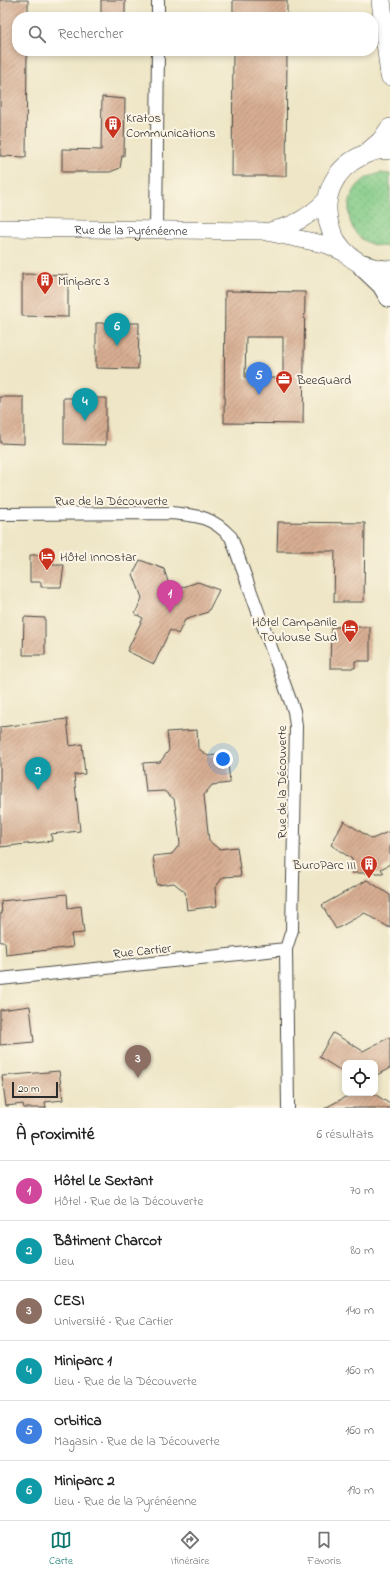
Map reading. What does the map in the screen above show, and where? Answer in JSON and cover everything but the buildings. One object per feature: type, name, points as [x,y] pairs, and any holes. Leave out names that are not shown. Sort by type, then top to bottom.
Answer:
[{"type":"highway","points":[[364,266],[383,284],[390,296]]},
{"type":"main road","points":[[381,0],[390,76]]},
{"type":"main road","points":[[390,128],[381,141],[368,152],[353,159],[341,170],[332,184],[327,199],[327,218],[332,236],[343,252],[364,266],[380,270],[390,270]]},
{"type":"main road","points":[[368,152],[390,150]]},
{"type":"street","points":[[158,0],[158,12]]},
{"type":"street","points":[[156,230],[158,56]]},
{"type":"street","name":"Rue de la Pyrénéenne","points":[[262,231],[293,225],[316,210],[327,199]]},
{"type":"street","name":"Rue de la Pyrénéenne","points":[[0,228],[262,231],[328,244],[343,252]]},
{"type":"street","name":"Rue de la Découverte","points":[[0,514],[172,513],[196,515],[214,522],[231,537],[294,711],[296,726],[292,930],[286,949],[288,1108]]},
{"type":"street","name":"Rue Cartier","points":[[0,979],[286,949]]},
{"type":"green space","points":[[380,173],[390,174],[390,247],[373,245],[363,240],[352,226],[350,218],[350,200],[353,192],[358,185],[367,178]]},
{"type":"place","name":"Kratos Communications","points":[[113,139]]},
{"type":"place","name":"Miniparc 3","points":[[45,295]]},
{"type":"place","name":"Miniparc 2","points":[[117,346]]},
{"type":"place","name":"BeeGuard","points":[[284,394]]},
{"type":"place","name":"Orbitica","points":[[259,395]]},
{"type":"place","name":"Miniparc 1","points":[[85,421]]},
{"type":"place","name":"Hôtel InnOstar","points":[[47,571]]},
{"type":"place","name":"Hôtel Le Sextant","points":[[170,613]]},
{"type":"place","name":"Hôtel Campanile Toulouse Sud","points":[[350,643]]},
{"type":"place","name":"Bâtiment Charcot","points":[[38,790]]},
{"type":"place","name":"BuroParc III","points":[[369,879]]},
{"type":"place","name":"CESI","points":[[138,1078]]}]
